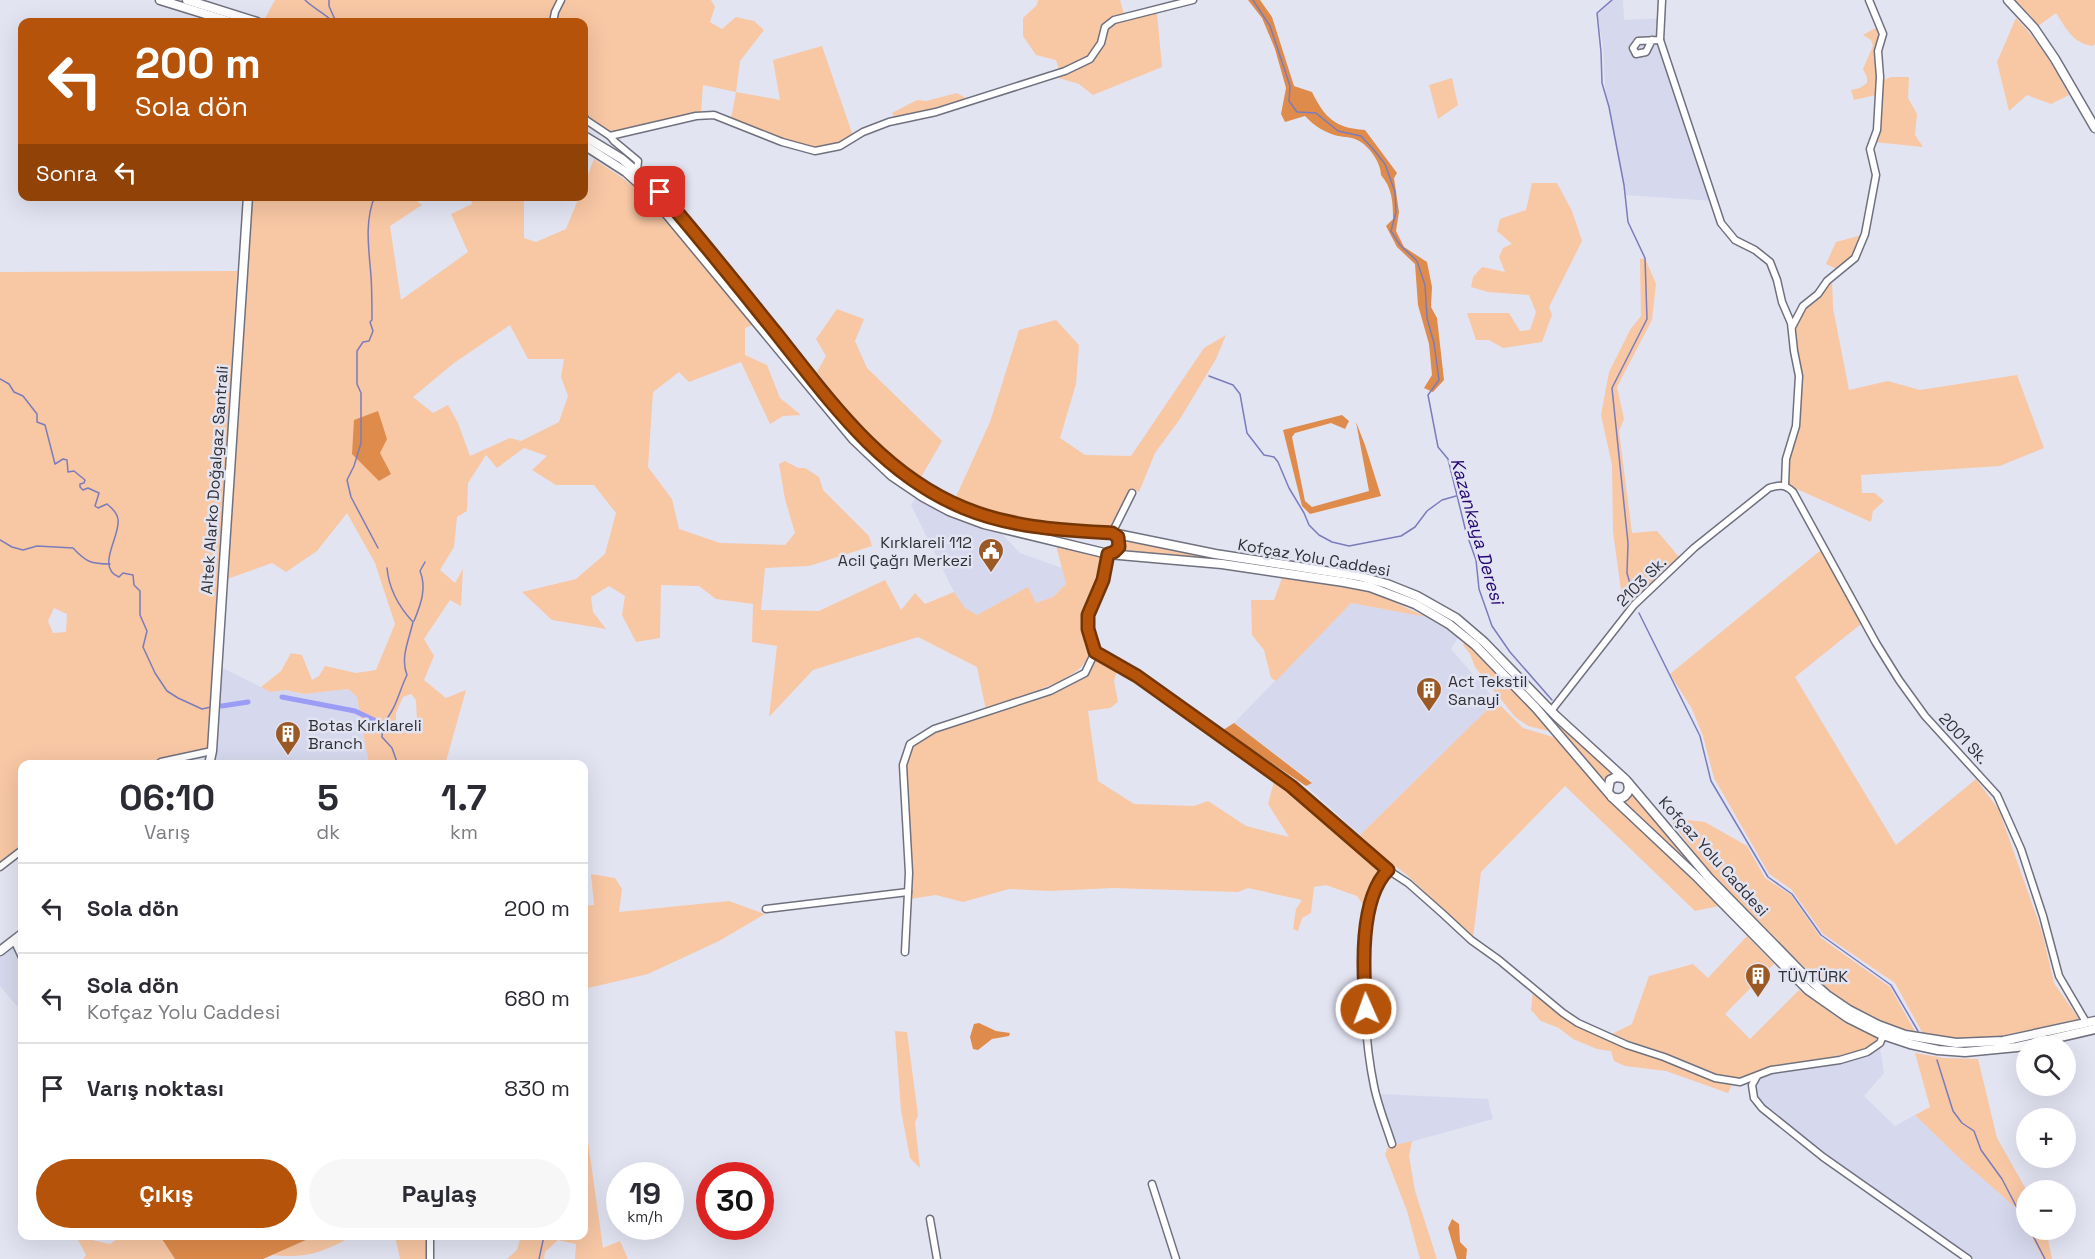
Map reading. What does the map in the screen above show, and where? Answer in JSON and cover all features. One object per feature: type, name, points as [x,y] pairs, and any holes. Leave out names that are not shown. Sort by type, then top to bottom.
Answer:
[{"type":"main road","points":[[160,0],[218,18]]},
{"type":"main road","points":[[187,0],[244,18]]},
{"type":"main road","points":[[2008,0],[2034,28],[2095,128]]},
{"type":"main road","name":"Kofçaz Yolu Caddesi","points":[[588,138],[637,171],[660,192],[859,434],[900,472],[942,498],[997,520],[1033,527],[1111,533],[1215,554],[1358,576],[1396,587],[1442,610],[1472,631],[1551,711],[1625,781],[1709,878],[1809,980],[1849,1010],[1885,1032],[1928,1040],[1971,1044],[2019,1039],[2091,1022]]},
{"type":"main road","name":"Kofçaz Yolu Caddesi","points":[[588,148],[626,172],[663,207],[853,439],[892,476],[923,497],[967,518],[999,528],[1106,553],[1222,564],[1344,582],[1370,587],[1415,604],[1449,624],[1475,645],[1525,695],[1610,794],[1695,875],[1808,990],[1848,1018],[1923,1047],[1953,1051],[2017,1047],[2095,1029]]},
{"type":"main road","name":"Altek Alarko Doğalgaz Santrali","points":[[210,760],[248,201]]},
{"type":"main road","points":[[1111,533],[1119,540],[1119,547],[1114,552],[1106,553],[1100,548],[1098,542],[1111,533]]},
{"type":"main road","points":[[1616,777],[1625,781],[1629,790],[1626,796],[1619,799],[1610,794],[1610,780],[1616,777]]},
{"type":"main road","points":[[0,951],[18,937]]},
{"type":"street","points":[[554,18],[561,0]]},
{"type":"street","points":[[610,136],[696,116],[714,115],[782,142],[815,151],[840,146],[863,132],[889,122],[936,112],[1065,71],[1090,59],[1101,43],[1105,27],[1114,20],[1193,0]]},
{"type":"street","points":[[1662,0],[1660,40],[1721,223],[1735,240],[1755,250],[1770,262],[1792,328],[1799,376],[1796,426],[1786,459],[1787,486]]},
{"type":"street","points":[[1792,328],[1803,306],[1818,294],[1827,281],[1855,258],[1865,234],[1876,175],[1870,149],[1877,130],[1880,77],[1877,60],[1883,34],[1869,0]]},
{"type":"street","points":[[1652,40],[1660,40]]},
{"type":"street","points":[[588,121],[610,136],[638,161],[637,171]]},
{"type":"street","name":"2103 Sk.","points":[[1551,711],[1634,605],[1694,548],[1769,488],[1787,486]]},
{"type":"street","name":"2001 Sk.","points":[[1787,486],[1793,492],[1876,644],[1899,680],[1925,716],[1997,795],[2021,849],[2060,976],[2091,1022]]},
{"type":"street","points":[[1111,533],[1132,493]]},
{"type":"street","points":[[905,952],[909,873],[903,765],[910,744],[934,729],[1050,691],[1085,673],[1095,652],[1088,629],[1088,615],[1103,580],[1106,553]]},
{"type":"street","points":[[1095,652],[1137,676],[1291,786],[1388,870],[1408,883],[1471,940],[1578,1023],[1627,1045],[1715,1077],[1740,1082],[1771,1070],[1840,1060],[1867,1052],[1880,1043],[1885,1032]]},
{"type":"street","points":[[170,760],[212,751]]},
{"type":"street","points":[[0,867],[18,853]]},
{"type":"street","points":[[1388,870],[1379,879],[1369,910],[1366,932],[1365,992],[1368,1047],[1374,1087],[1392,1144]]},
{"type":"street","points":[[766,909],[908,892]]},
{"type":"street","points":[[14,940],[18,948]]},
{"type":"street","points":[[1757,1076],[1752,1085],[1754,1098],[1762,1107],[1823,1157],[1968,1259]]},
{"type":"street","points":[[1152,1184],[1176,1259]]},
{"type":"street","points":[[930,1219],[937,1259]]},
{"type":"street","points":[[430,1240],[430,1259]]},
{"type":"shaded area","points":[[275,0],[558,0],[551,18],[265,18]]},
{"type":"shaded area","points":[[564,0],[711,0],[715,7],[710,22],[722,29],[736,17],[754,21],[764,30],[740,61],[736,92],[703,85],[701,112],[611,134],[588,119],[588,18],[556,18]]},
{"type":"shaded area","points":[[1038,0],[1120,0],[1124,14],[1109,21],[1089,56],[1059,70],[1056,60],[1036,55],[1023,36],[1023,18],[1037,5]]},
{"type":"shaded area","points":[[1248,0],[1260,0],[1272,17],[1294,86],[1312,92],[1322,109],[1338,124],[1365,130],[1397,173],[1394,178],[1399,212],[1396,231],[1404,247],[1427,262],[1432,287],[1431,307],[1437,318],[1444,380],[1433,392],[1424,388],[1432,375],[1429,344],[1418,305],[1415,264],[1397,247],[1386,226],[1393,219],[1392,201],[1390,190],[1381,175],[1377,160],[1361,142],[1325,131],[1305,116],[1285,122],[1281,114],[1286,88],[1275,49],[1262,18]]},
{"type":"shaded area","points":[[1612,0],[1623,0],[1624,20],[1662,18],[1661,46],[1713,201],[1625,195],[1605,87],[1603,45],[1597,13]]},
{"type":"shaded area","points":[[2015,0],[2095,0],[2095,44],[2093,46],[2080,42],[2067,30],[2056,13],[2038,26]]},
{"type":"shaded area","points":[[1157,13],[1162,67],[1093,95],[1079,84],[1055,77],[1091,61],[1104,45],[1107,29],[1115,22]]},
{"type":"shaded area","points":[[2016,18],[2046,55],[2069,95],[2051,104],[2027,95],[2009,111],[1997,62]]},
{"type":"shaded area","points":[[1879,26],[1880,35],[1875,59],[1878,77],[1876,95],[1854,100],[1851,90],[1867,83],[1863,69],[1873,46],[1871,40],[1863,35]]},
{"type":"shaded area","points":[[822,46],[853,136],[836,145],[817,149],[787,142],[731,119],[736,92],[780,100],[773,60]]},
{"type":"shaded area","points":[[1891,77],[1909,77],[1908,98],[1917,114],[1915,135],[1923,147],[1874,142],[1881,81]]},
{"type":"shaded area","points":[[1452,78],[1458,105],[1438,119],[1429,85]]},
{"type":"shaded area","points":[[957,93],[969,100],[895,118],[892,113],[917,100],[926,101]]},
{"type":"shaded area","points":[[594,159],[628,182],[663,215],[754,324],[745,328],[745,355],[767,365],[780,398],[801,415],[783,416],[770,424],[741,362],[689,382],[679,372],[653,392],[648,467],[672,499],[679,529],[720,543],[785,545],[795,533],[785,499],[779,464],[785,461],[798,468],[805,468],[819,477],[823,490],[869,536],[872,546],[809,566],[765,568],[761,610],[819,611],[885,580],[901,610],[915,593],[925,604],[954,592],[965,608],[977,615],[1028,587],[1036,603],[1053,597],[1066,584],[1056,545],[1101,555],[1102,578],[1086,630],[1090,650],[1088,659],[1078,670],[1059,682],[986,710],[977,667],[918,637],[813,670],[769,717],[777,646],[752,642],[753,604],[716,599],[699,586],[661,585],[660,638],[636,642],[622,615],[625,596],[609,586],[591,597],[593,612],[606,629],[552,620],[522,592],[576,579],[605,554],[616,513],[594,485],[556,485],[532,470],[547,456],[524,448],[497,468],[486,455],[468,483],[467,511],[457,517],[454,547],[440,570],[455,583],[463,569],[461,606],[450,600],[424,639],[434,656],[424,680],[446,698],[466,690],[446,760],[368,760],[357,697],[348,689],[304,694],[286,690],[270,692],[261,687],[281,671],[291,653],[302,655],[312,680],[319,676],[325,666],[356,673],[376,670],[395,624],[375,563],[347,513],[317,551],[286,572],[272,563],[227,579],[250,201],[417,201],[422,205],[390,226],[401,300],[468,252],[451,214],[472,204],[472,201],[524,201],[524,238],[536,242],[566,229],[577,201],[588,201],[588,175]],"holes":[[[510,325],[528,359],[564,359],[561,377],[568,396],[559,422],[521,441],[510,438],[470,456],[458,423],[448,405],[433,413],[413,397],[454,363]],[[411,694],[416,700],[417,721],[406,728],[396,723],[396,713],[403,697]]]},
{"type":"shaded area","points":[[1532,183],[1557,183],[1572,211],[1582,241],[1549,307],[1552,315],[1542,342],[1503,348],[1489,340],[1476,340],[1467,313],[1509,313],[1520,331],[1530,330],[1536,312],[1529,295],[1488,292],[1471,287],[1473,277],[1482,267],[1505,272],[1499,257],[1503,248],[1512,244],[1497,231],[1500,219],[1526,210]]},
{"type":"shaded area","points":[[1862,235],[1853,257],[1839,270],[1826,264],[1836,242]]},
{"type":"shaded area","points":[[1645,258],[1656,284],[1652,320],[1617,387],[1624,419],[1619,431],[1632,533],[1657,531],[1680,558],[1624,612],[1613,532],[1612,465],[1601,415],[1609,372],[1630,330],[1641,316],[1640,259]]},
{"type":"shaded area","points":[[237,271],[210,750],[173,760],[18,760],[18,850],[0,864],[0,272]],"holes":[[[54,608],[67,614],[66,632],[53,633],[48,621]]]},
{"type":"shaded area","points":[[1832,279],[1833,308],[1849,390],[1888,381],[1920,390],[2017,375],[2044,448],[2000,466],[1861,475],[1862,493],[1875,493],[1884,501],[1873,511],[1871,522],[1788,485],[1788,459],[1798,426],[1793,328],[1804,308]]},
{"type":"shaded area","points":[[837,309],[864,319],[855,341],[867,368],[942,441],[920,479],[891,458],[858,425],[817,372],[826,356],[816,339]]},
{"type":"shaded area","points":[[1056,320],[1079,345],[1076,384],[1060,438],[1085,455],[1131,456],[1204,348],[1226,335],[1216,359],[1180,419],[1155,453],[1139,492],[1132,489],[1110,526],[1064,526],[1032,521],[993,512],[955,499],[990,422],[1019,330]]},
{"type":"shaded area","points":[[378,411],[387,439],[380,453],[391,474],[379,481],[352,454],[354,420]]},
{"type":"shaded area","points":[[1342,415],[1349,421],[1345,429],[1331,423],[1295,433],[1292,437],[1305,501],[1312,507],[1369,491],[1356,422],[1381,496],[1310,514],[1302,506],[1283,430]]},
{"type":"shaded area","points":[[916,497],[970,522],[1001,533],[1020,553],[1062,568],[1066,584],[1053,597],[1036,603],[1028,588],[977,615],[965,609],[954,592],[911,505]]},
{"type":"shaded area","points":[[1125,539],[1219,559],[1123,550]]},
{"type":"shaded area","points":[[1821,550],[1861,624],[1795,677],[1896,845],[1976,779],[1999,810],[2042,932],[2054,983],[2079,1019],[1993,1038],[1956,1039],[1923,1034],[1895,983],[1823,934],[1791,889],[1769,874],[1714,778],[1703,736],[1692,709],[1670,674]]},
{"type":"shaded area","points":[[1282,578],[1373,592],[1426,617],[1351,603],[1276,681],[1271,678],[1264,650],[1252,635],[1251,600],[1274,600]]},
{"type":"shaded area","points":[[1351,603],[1437,621],[1459,636],[1451,649],[1496,701],[1360,835],[1306,786],[1312,782],[1234,723]]},
{"type":"shaded area","points":[[1465,641],[1487,661],[1552,732],[1528,726],[1515,717],[1475,667],[1470,654],[1463,645]]},
{"type":"shaded area","points":[[1097,656],[1118,667],[1114,681],[1118,702],[1110,708],[1088,711],[1098,781],[1134,804],[1194,806],[1208,801],[1246,826],[1289,837],[1268,804],[1275,778],[1370,859],[1379,873],[1372,887],[1366,909],[1357,896],[1326,885],[1314,887],[1311,913],[1302,918],[1298,931],[1293,929],[1296,909],[1302,900],[1248,888],[1238,892],[1113,888],[1050,891],[1009,889],[963,902],[936,895],[910,899],[911,852],[906,767],[913,746],[936,731],[1043,698],[1089,672]]},
{"type":"shaded area","points":[[221,667],[270,692],[286,690],[304,694],[348,689],[357,697],[368,760],[212,760]]},
{"type":"shaded area","points":[[1496,701],[1523,728],[1556,738],[1600,790],[1719,906],[1695,911],[1565,786],[1481,872],[1473,938],[1407,875],[1383,857],[1360,835]]},
{"type":"shaded area","points":[[1537,702],[1612,772],[1602,781]]},
{"type":"shaded area","points":[[1234,723],[1312,783],[1306,786],[1223,730]]},
{"type":"shaded area","points":[[1632,793],[1694,869],[1623,803]]},
{"type":"shaded area","points":[[1669,818],[1705,822],[1747,846],[1765,878],[1791,895],[1821,938],[1890,987],[1916,1033],[1863,1013],[1818,981],[1706,868]]},
{"type":"shaded area","points":[[591,874],[615,878],[622,889],[619,912],[729,901],[765,914],[719,941],[648,974],[588,988],[588,906],[594,905]]},
{"type":"shaded area","points":[[1747,936],[1774,964],[1725,1014],[1750,1039],[1799,990],[1845,1023],[1877,1038],[1875,1042],[1865,1049],[1740,1080],[1716,1076],[1612,1034],[1632,1024],[1649,976],[1693,964],[1708,978]]},
{"type":"shaded area","points":[[13,943],[18,952],[18,1007],[0,986],[0,953]]},
{"type":"shaded area","points":[[1533,991],[1561,1015],[1693,1072],[1733,1082],[1728,1093],[1666,1071],[1625,1066],[1614,1061],[1611,1051],[1597,1049],[1573,1039],[1559,1028],[1541,1021],[1531,1010]]},
{"type":"shaded area","points":[[979,1023],[996,1031],[1010,1033],[1009,1036],[992,1039],[978,1050],[973,1049],[970,1037],[974,1024]]},
{"type":"shaded area","points":[[895,1031],[907,1032],[918,1115],[915,1123],[920,1168],[910,1158],[901,1110]]},
{"type":"shaded area","points":[[1880,1048],[1884,1073],[1864,1096],[1895,1126],[1915,1115],[1959,1158],[2015,1207],[2016,1240],[2033,1240],[2043,1259],[1971,1259],[1823,1155],[1768,1109],[1757,1096],[1754,1085],[1760,1077],[1771,1073],[1847,1062],[1868,1056]]},
{"type":"shaded area","points":[[1915,1053],[1944,1058],[1978,1059],[1997,1138],[2021,1180],[2016,1180],[2016,1209],[1915,1115],[1930,1107]]},
{"type":"shaded area","points":[[1380,1094],[1488,1099],[1493,1119],[1396,1146]]},
{"type":"shaded area","points":[[588,1141],[603,1248],[620,1241],[628,1259],[575,1259],[576,1244],[558,1240],[588,1240]]},
{"type":"shaded area","points":[[1412,1141],[1409,1156],[1415,1191],[1437,1259],[1420,1259],[1407,1211],[1385,1154],[1388,1147]]},
{"type":"shaded area","points":[[1452,1219],[1459,1224],[1460,1242],[1467,1249],[1466,1259],[1457,1259],[1448,1228]]},
{"type":"shaded area","points":[[78,1240],[110,1244],[116,1240],[163,1240],[175,1259],[83,1259],[86,1255]]},
{"type":"shaded area","points":[[163,1240],[306,1240],[263,1259],[175,1259]]},
{"type":"shaded area","points":[[306,1240],[345,1240],[305,1255],[272,1255]]},
{"type":"shaded area","points":[[396,1240],[428,1240],[427,1259],[400,1259]]},
{"type":"shaded area","points":[[520,1240],[558,1240],[545,1252],[544,1259],[507,1259],[517,1250]]},
{"type":"shaded area","points":[[2033,1240],[2048,1240],[2052,1259],[2043,1259]]},
{"type":"waterway","points":[[305,0],[329,18]]},
{"type":"waterway","points":[[329,0],[334,18]]},
{"type":"waterway","name":"Kazankaya Deresi","points":[[1253,0],[1270,26],[1290,86],[1289,101],[1297,112],[1316,113],[1338,131],[1361,136],[1385,164],[1395,192],[1396,212],[1391,231],[1400,245],[1417,261],[1425,285],[1427,318],[1434,343],[1439,380],[1428,395],[1438,447],[1448,459],[1466,532],[1476,560],[1479,589],[1492,626],[1510,652],[1552,700]]},
{"type":"waterway","points":[[1612,0],[1597,13],[1602,83],[1624,185],[1628,222],[1645,258],[1647,319],[1612,388],[1628,543],[1627,573],[1634,598]]},
{"type":"waterway","name":"Kazankaya Deresi","points":[[374,201],[369,215],[368,236],[372,298],[372,320],[370,322],[373,331],[369,341],[363,342],[357,351],[357,384],[361,393],[361,443],[347,480],[351,497],[378,548]]},
{"type":"waterway","points":[[1209,376],[1233,385],[1240,394],[1247,433],[1264,455],[1274,457],[1278,462],[1309,525],[1319,535],[1332,542],[1349,546],[1401,536],[1415,527],[1427,511],[1442,500],[1456,496]]},
{"type":"waterway","points":[[0,379],[9,384],[14,392],[23,396],[37,414],[37,422],[45,425],[55,464],[63,459],[67,460],[68,472],[74,471],[85,480],[80,487],[83,490],[88,488],[99,493],[95,506],[98,508],[107,504],[117,515],[118,526],[109,566],[112,572],[119,577],[123,573],[133,575],[134,585],[140,591],[140,615],[147,631],[143,647],[155,673],[167,691],[178,698],[202,709],[211,707]]},
{"type":"waterway","points":[[0,540],[23,550],[37,546],[73,548],[89,561],[110,564]]},
{"type":"waterway","points":[[414,621],[422,596],[423,584],[420,571],[425,562]]},
{"type":"waterway","points":[[387,568],[396,598],[413,622],[404,662],[407,675],[394,706],[383,723],[382,737],[392,748],[396,760]]},
{"type":"waterway","points":[[1639,613],[1700,736],[1711,781],[1768,877],[1792,894],[1821,935],[1891,985],[1918,1031]]},
{"type":"waterway","points":[[282,697],[355,711],[376,721]]},
{"type":"waterway","points":[[222,706],[248,702]]},
{"type":"waterway","points":[[1937,1060],[1953,1111],[1962,1123],[1974,1131],[1981,1150],[2002,1179],[2016,1206]]},
{"type":"waterway","points":[[539,1259],[543,1240]]},
{"type":"waterway","points":[[2035,1240],[2045,1259]]},
{"type":"place","name":"Kırklareli 112 Acil Çağrı Merkezi","points":[[991,574]]},
{"type":"place","name":"Act Tekstil Sanayi","points":[[1429,713]]},
{"type":"place","name":"Botas Kırklareli Branch","points":[[288,757]]},
{"type":"place","name":"TÜVTÜRK","points":[[1758,999]]},
{"type":"route","points":[[660,192],[859,434],[900,472],[942,498],[997,520],[1039,527],[1108,532],[1118,537],[1119,547],[1108,554],[1103,580],[1088,615],[1088,629],[1095,652],[1164,694],[1291,786],[1388,870],[1379,879],[1369,910],[1366,932],[1366,1009]]}]
